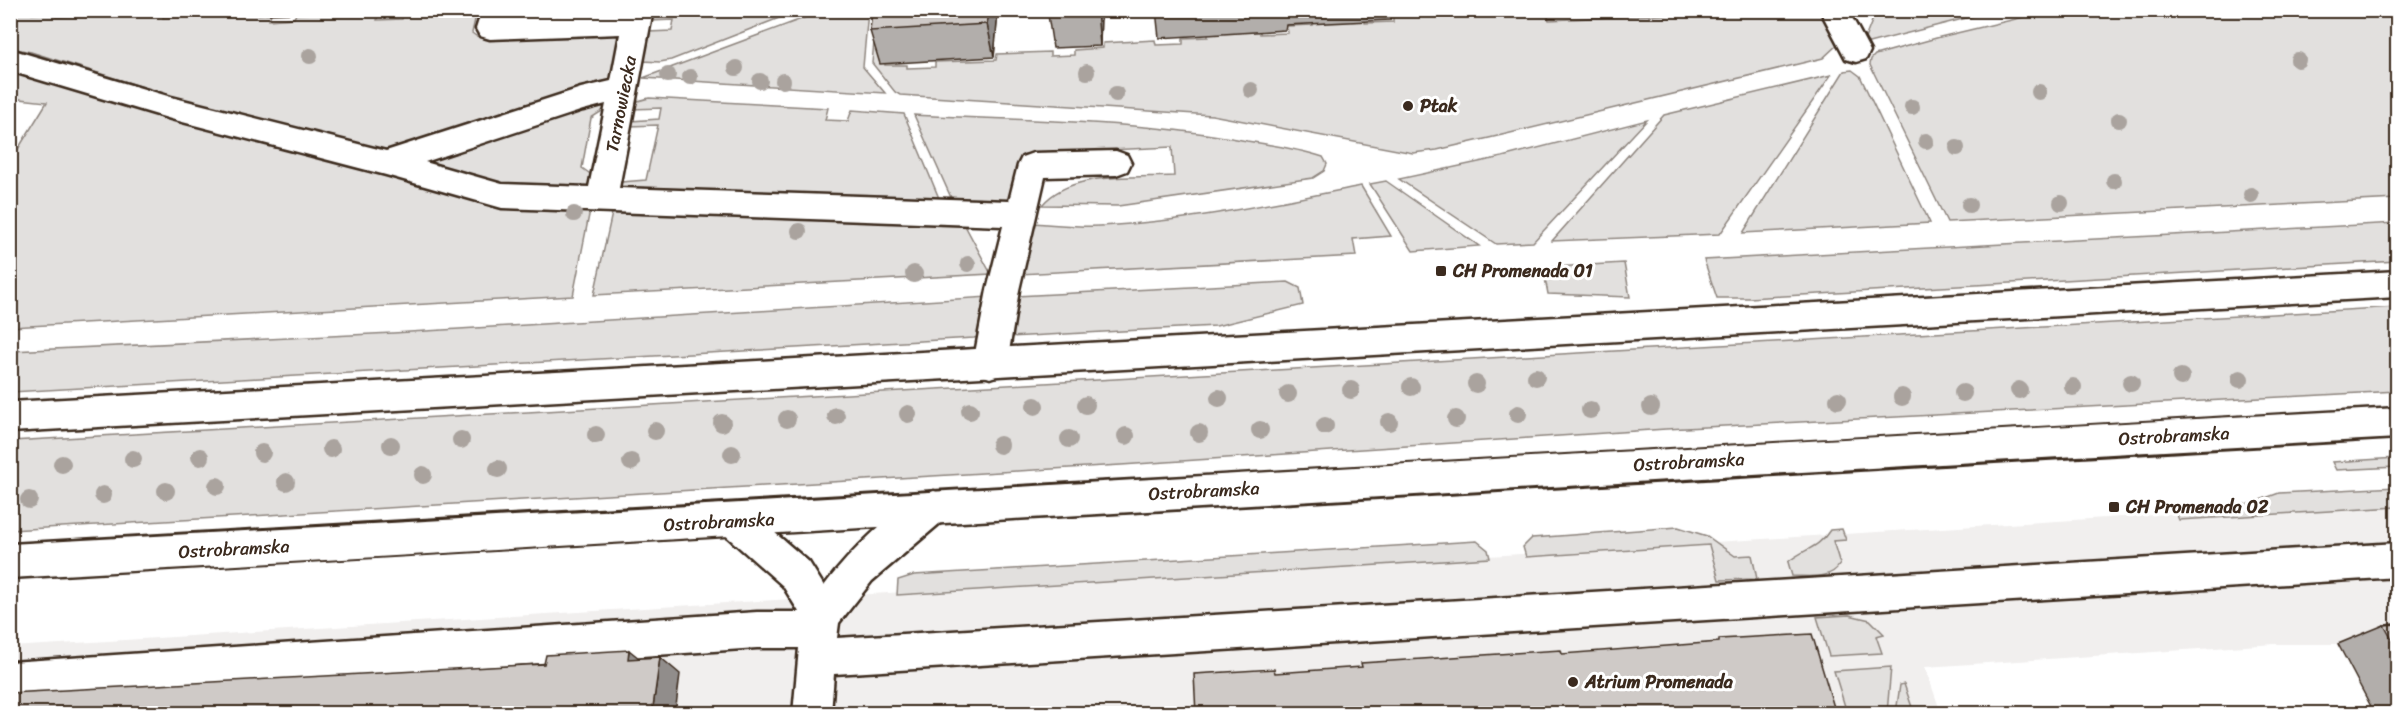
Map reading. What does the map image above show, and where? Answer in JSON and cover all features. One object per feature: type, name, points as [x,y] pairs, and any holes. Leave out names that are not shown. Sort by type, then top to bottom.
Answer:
[{"type":"main road","points":[[1834,10],[1856,51]]},
{"type":"main road","points":[[493,15],[490,29],[638,17]]},
{"type":"main road","name":"Tarnowiecka","points":[[602,198],[638,17]]},
{"type":"main road","points":[[10,60],[171,108],[386,163],[502,196],[1021,213]]},
{"type":"main road","points":[[386,163],[581,99],[624,89]]},
{"type":"main road","points":[[990,364],[1003,290],[1033,165],[1116,163]]},
{"type":"main road","points":[[10,417],[2397,284]]},
{"type":"main road","name":"Ostrobramska","points":[[10,561],[735,521],[1568,469],[2397,423]]},
{"type":"main road","points":[[812,714],[819,634],[833,604],[860,567],[934,507]]},
{"type":"main road","points":[[735,521],[796,574],[819,634]]},
{"type":"main road","points":[[10,681],[756,630],[819,634],[2397,560]]},
{"type":"shaded area","points":[[677,10],[797,11],[671,60],[643,61],[648,32],[672,31],[674,20],[650,21],[651,16],[675,15]]},
{"type":"shaded area","points":[[877,10],[888,16],[885,65],[907,65],[907,68],[935,67],[935,62],[996,60],[997,54],[1050,52],[1050,56],[1074,55],[1074,50],[1103,48],[1103,43],[1155,40],[1156,45],[1183,44],[1183,38],[1208,37],[1208,32],[1260,29],[1260,34],[1288,33],[1287,26],[1313,25],[1312,20],[1365,19],[1365,23],[1393,22],[1393,16],[1418,15],[1418,10],[1468,10],[1469,13],[1546,11],[1549,20],[1740,11],[1820,11],[1825,16],[1838,44],[1823,58],[1502,135],[1437,150],[1413,153],[1212,115],[900,95],[872,63]]},
{"type":"shaded area","points":[[2054,10],[2397,11],[2397,199],[1947,222],[1870,65],[1871,59],[1875,55],[1940,37]]},
{"type":"shaded area","points":[[10,11],[32,11],[32,14],[57,12],[56,17],[81,16],[83,12],[165,12],[163,18],[187,17],[189,13],[246,11],[244,15],[271,14],[269,20],[294,18],[296,14],[354,11],[353,16],[378,15],[377,20],[402,19],[403,15],[460,12],[459,16],[476,15],[472,33],[476,36],[611,31],[623,35],[619,64],[609,82],[395,153],[188,101],[31,52],[11,48]]},
{"type":"shaded area","points":[[823,11],[868,11],[863,67],[885,93],[643,78]]},
{"type":"shaded area","points":[[1876,11],[1994,11],[1869,43],[1864,41]]},
{"type":"shaded area","points":[[11,69],[215,129],[591,205],[573,296],[11,327],[10,162],[47,102],[11,98]]},
{"type":"shaded area","points":[[1852,70],[1860,76],[1930,223],[1743,233],[1844,71]]},
{"type":"shaded area","points":[[1831,75],[1720,234],[1552,241],[1664,115]]},
{"type":"shaded area","points":[[649,98],[828,108],[825,120],[848,121],[852,110],[904,114],[941,203],[621,188],[619,185],[621,182],[646,180],[658,125],[630,126],[631,121],[659,119],[661,108],[633,109],[638,101]]},
{"type":"shaded area","points":[[606,101],[610,106],[591,118],[582,168],[596,178],[594,187],[505,190],[416,162]]},
{"type":"shaded area","points":[[914,115],[1081,122],[1164,129],[1295,149],[1323,157],[1327,164],[1324,171],[1313,178],[1118,206],[1042,205],[1054,194],[1085,181],[1103,178],[1174,176],[1172,147],[1024,154],[1011,203],[953,202]]},
{"type":"shaded area","points":[[1647,120],[1533,242],[1496,244],[1399,179],[1502,157]]},
{"type":"shaded area","points":[[1386,181],[1479,246],[1413,251],[1370,184]]},
{"type":"shaded area","points":[[1361,186],[1391,236],[1353,239],[1356,256],[1020,274],[1031,223],[1074,226],[1132,224],[1231,211]]},
{"type":"shaded area","points":[[625,208],[962,220],[991,274],[594,295],[612,213]]},
{"type":"shaded area","points":[[2397,223],[2397,261],[1749,298],[1717,298],[1704,260]]},
{"type":"shaded area","points":[[1624,263],[1630,297],[1548,294],[1545,278],[1554,267]]},
{"type":"shaded area","points":[[1288,282],[1300,288],[1303,305],[1216,326],[1008,337],[1016,296]]},
{"type":"shaded area","points":[[989,297],[978,337],[974,338],[11,392],[11,351],[393,333]]},
{"type":"shaded area","points":[[2397,307],[2397,391],[1666,429],[1121,465],[11,530],[11,441]]},
{"type":"shaded area","points":[[2397,458],[2397,467],[2336,470],[2332,462]]},
{"type":"shaded area","points":[[2397,487],[2397,507],[2179,520],[2177,515],[2197,506],[2249,504],[2279,493]]},
{"type":"shaded area","points":[[2397,500],[2397,639],[2338,644],[2275,644],[1925,667],[1941,713],[11,714],[11,647]]},
{"type":"shaded area","points":[[1678,527],[1707,536],[1735,556],[1752,555],[1757,579],[1719,580],[1709,545],[1526,557],[1523,547],[1532,538]]},
{"type":"shaded area","points":[[1842,529],[1846,540],[1833,541],[1840,564],[1836,569],[1819,576],[1792,576],[1788,562],[1816,545],[1830,530]]},
{"type":"shaded area","points":[[1477,541],[1488,550],[1490,558],[897,595],[898,580],[914,575]]},
{"type":"shaded area","points":[[1849,615],[1870,620],[1884,634],[1876,636],[1882,653],[1829,656],[1817,617]]},
{"type":"shaded area","points":[[1891,667],[1887,713],[1847,713],[1834,671]]},
{"type":"shaded area","points":[[1904,684],[1914,713],[1896,713],[1900,685]]},
{"type":"building","points":[[872,10],[989,10],[987,24],[870,31]]},
{"type":"building","points":[[1048,10],[1097,10],[1097,13],[1048,15]]},
{"type":"building","points":[[2397,624],[2397,649],[2384,625]]},
{"type":"building","name":"Atrium Promenada","points":[[1812,634],[1836,714],[1196,714],[1194,674],[1274,669],[1275,673],[1362,667],[1361,663],[1561,650],[1562,654],[1719,642],[1719,639]]},
{"type":"building","points":[[629,650],[628,659],[660,657],[652,714],[10,714],[10,693],[544,664],[546,655]]},
{"type":"place","name":"Ptak","points":[[1408,106]]},
{"type":"place","name":"CH Promenada 01","points":[[1441,271]]},
{"type":"place","name":"CH Promenada 02","points":[[2114,507]]},
{"type":"place","name":"Atrium Promenada","points":[[1573,682]]}]
